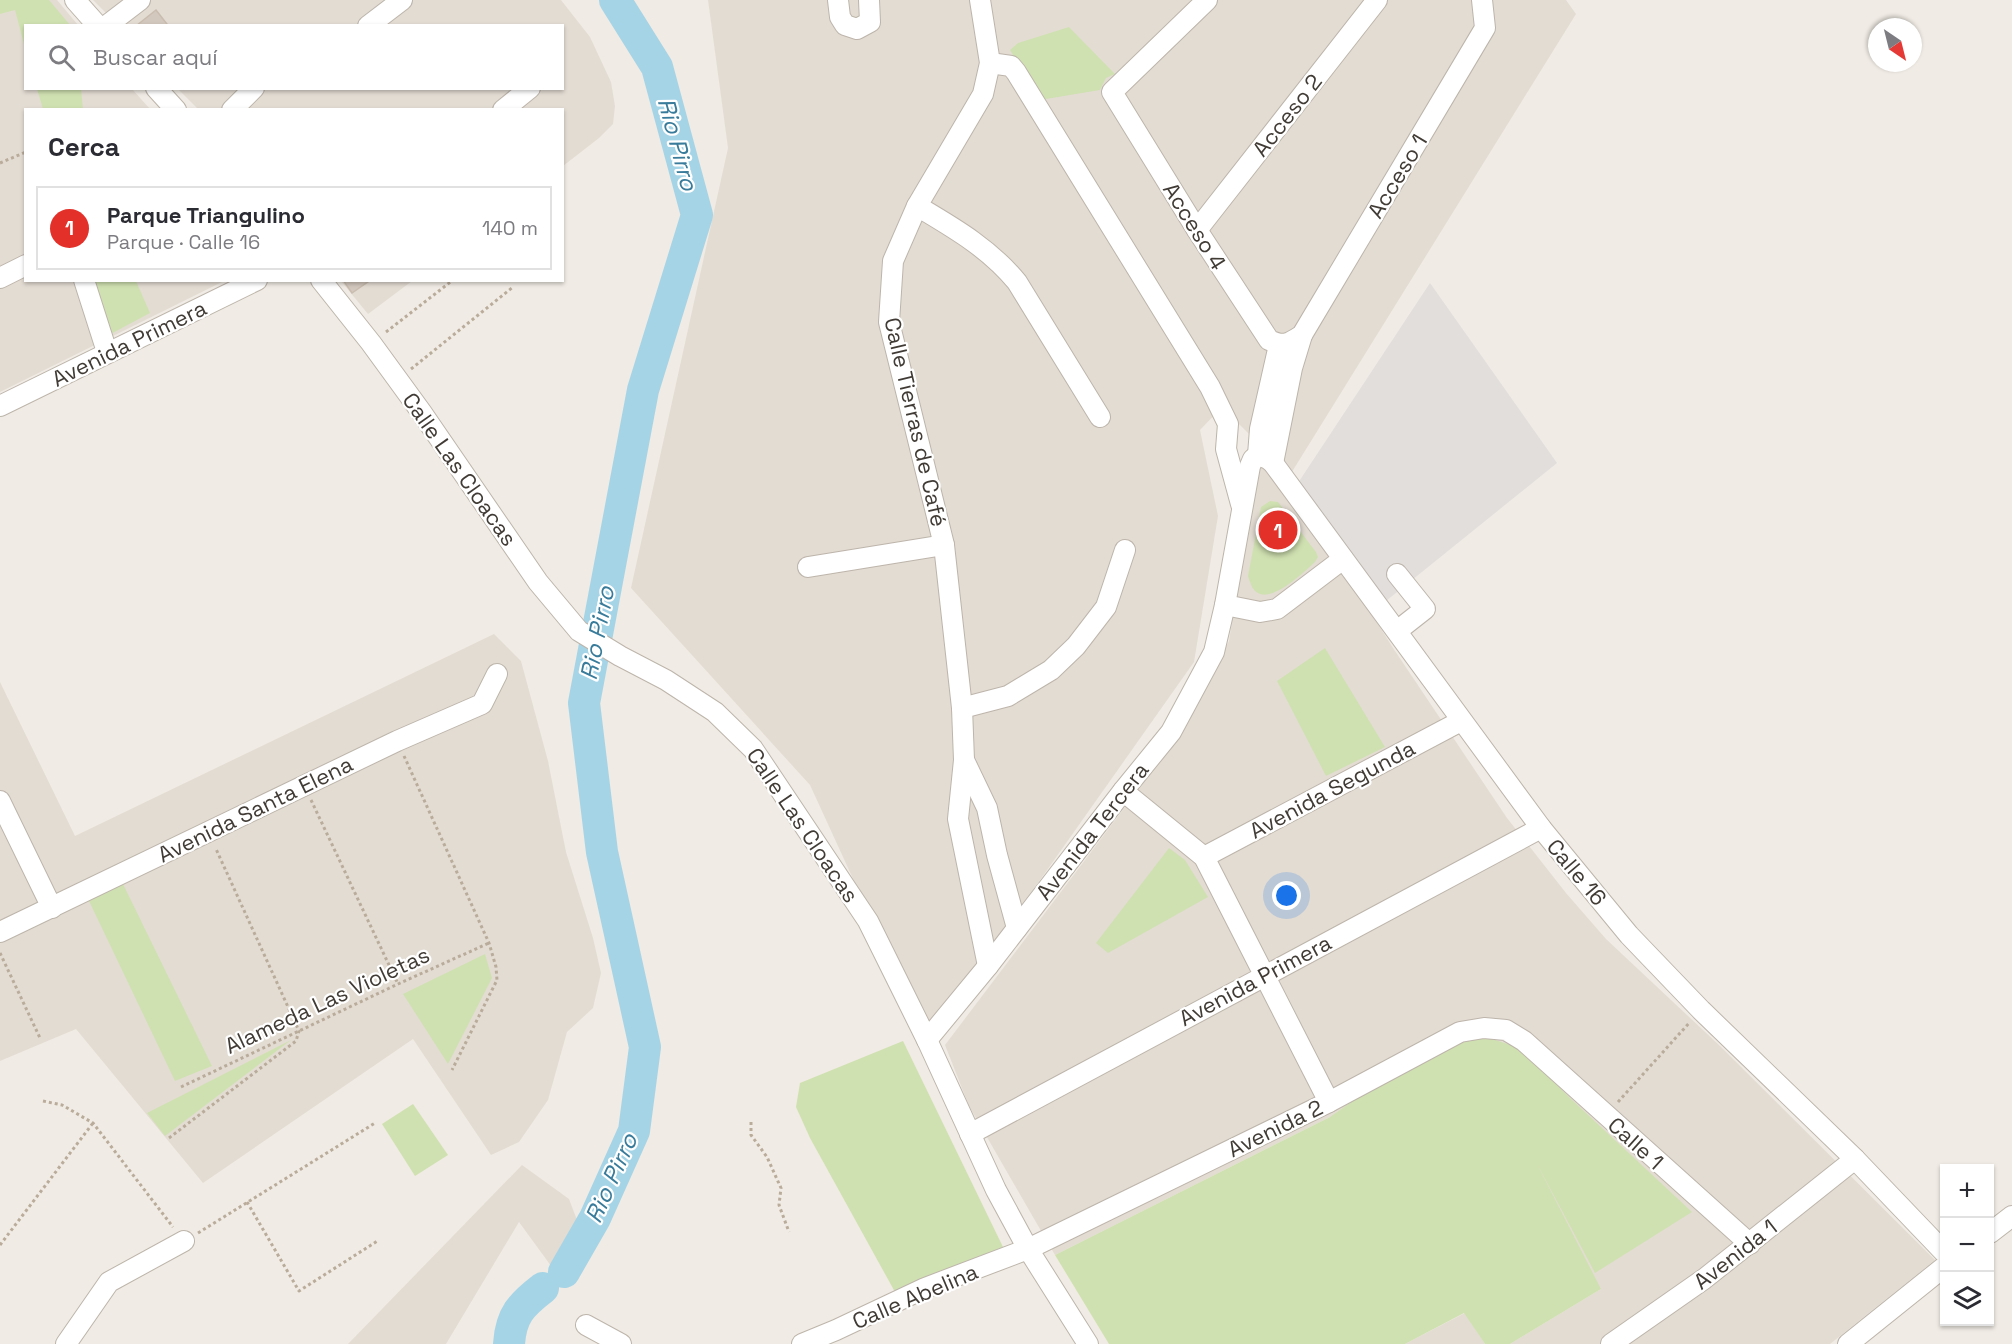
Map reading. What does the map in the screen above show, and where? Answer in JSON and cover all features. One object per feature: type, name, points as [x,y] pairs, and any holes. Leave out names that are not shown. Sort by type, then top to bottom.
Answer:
[{"type":"street","points":[[75,0],[96,24]]},
{"type":"street","points":[[109,24],[140,0]]},
{"type":"street","points":[[371,24],[402,0]]},
{"type":"street","points":[[838,0],[840,17],[845,25],[857,29],[870,22],[869,0]]},
{"type":"street","name":"Calle Tierras de Café","points":[[980,0],[990,63],[983,94],[917,206],[893,261],[890,322],[944,545],[962,708],[964,760],[958,819],[988,966]]},
{"type":"street","name":"Acceso 4","points":[[1207,0],[1112,92],[1197,230],[1269,340],[1290,341]]},
{"type":"street","name":"Acceso 2","points":[[1197,230],[1377,0]]},
{"type":"street","name":"Acceso 1","points":[[1265,459],[1292,368],[1290,341],[1485,28],[1482,0]]},
{"type":"street","points":[[990,63],[1011,66],[1016,72],[1210,387],[1228,424],[1226,449],[1243,511]]},
{"type":"street","points":[[158,90],[174,108]]},
{"type":"street","points":[[234,108],[252,90]]},
{"type":"street","points":[[505,108],[528,90]]},
{"type":"street","points":[[917,206],[968,236],[1001,263],[1017,282],[1100,417]]},
{"type":"street","points":[[0,278],[24,266]]},
{"type":"street","points":[[85,282],[107,352]]},
{"type":"street","name":"Avenida Primera","points":[[0,406],[254,282]]},
{"type":"street","name":"Calle Las Cloacas","points":[[323,282],[398,379],[538,582],[579,631],[666,680],[715,712],[753,749],[868,921],[927,1040],[996,1190],[1028,1249],[1088,1344]]},
{"type":"street","name":"Calle 16","points":[[1228,424],[1245,436],[1265,459],[1397,631],[1541,828],[1629,935],[1701,1010],[1855,1159],[1940,1248]]},
{"type":"street","name":"Avenida Tercera","points":[[927,1040],[988,966],[1171,732],[1214,652],[1225,605],[1250,466],[1253,459],[1265,459]]},
{"type":"street","points":[[808,567],[944,545]]},
{"type":"street","points":[[962,708],[1008,696],[1051,670],[1076,646],[1106,607],[1125,550]]},
{"type":"street","points":[[1225,605],[1260,612],[1277,609],[1343,560]]},
{"type":"street","points":[[1397,574],[1425,609],[1397,631]]},
{"type":"street","name":"Avenida Santa Elena","points":[[0,932],[397,741],[482,704],[497,674]]},
{"type":"street","name":"Avenida Segunda","points":[[1204,857],[1461,721]]},
{"type":"street","name":"Calle Tierras de Café","points":[[964,760],[987,808],[1017,928]]},
{"type":"street","points":[[1123,791],[1204,857],[1329,1102]]},
{"type":"street","points":[[0,801],[52,908]]},
{"type":"street","name":"Avenida Primera","points":[[970,1134],[1541,828]]},
{"type":"street","name":"Avenida 2","points":[[1028,1249],[1329,1102],[1460,1032],[1484,1028],[1506,1030],[1524,1041]]},
{"type":"street","name":"Calle 1","points":[[1524,1041],[1750,1244]]},
{"type":"street","name":"Avenida 1","points":[[1611,1344],[1704,1279],[1855,1159]]},
{"type":"street","points":[[1994,1229],[2012,1216]]},
{"type":"street","points":[[66,1344],[109,1282],[184,1241]]},
{"type":"street","name":"Calle Abelina","points":[[802,1344],[925,1288],[1028,1249]]},
{"type":"street","points":[[1848,1344],[1940,1270]]},
{"type":"street","points":[[586,1325],[621,1344]]},
{"type":"path","points":[[0,163],[24,153]]},
{"type":"path","points":[[371,343],[450,282]]},
{"type":"path","points":[[398,379],[513,288]]},
{"type":"path","points":[[397,741],[489,943],[496,967],[497,980],[452,1070]]},
{"type":"path","points":[[304,785],[398,984]]},
{"type":"path","points":[[170,1138],[296,1041],[299,1031],[208,831]]},
{"type":"path","name":"Alameda Las Violetas","points":[[181,1088],[489,943]]},
{"type":"path","points":[[0,953],[40,1038]]},
{"type":"path","points":[[1606,1116],[1701,1010]]},
{"type":"path","points":[[43,1101],[62,1105],[93,1123],[184,1241],[375,1123]]},
{"type":"path","points":[[751,1122],[751,1135],[767,1157],[781,1188],[779,1205],[789,1232]]},
{"type":"path","points":[[0,1245],[93,1123]]},
{"type":"path","points":[[247,1202],[299,1291],[379,1240]]},
{"type":"shaded area","points":[[0,0],[57,0],[77,24],[24,24],[24,90],[133,90],[149,108],[24,108],[24,282],[222,282],[0,392]]},
{"type":"shaded area","points":[[93,0],[561,0],[590,37],[611,82],[615,106],[613,124],[564,165],[564,108],[197,108],[179,90],[564,90],[564,24],[117,24]]},
{"type":"shaded area","points":[[708,0],[1566,0],[1576,14],[1290,475],[1222,407],[1200,430],[1218,516],[1194,662],[927,1040],[810,785],[631,588],[728,148]]},
{"type":"shaded area","points":[[342,282],[411,282],[368,314]]},
{"type":"shaded area","points":[[1430,283],[1557,463],[1386,601],[1296,486]]},
{"type":"shaded area","points":[[1258,461],[1342,567],[1393,648],[1507,818],[1566,893],[1606,939],[1720,1046],[1935,1260],[1830,1344],[1510,1344],[1601,1289],[1330,1117],[1055,1255],[969,1106],[945,1045],[1184,729],[1229,641]]},
{"type":"shaded area","points":[[494,634],[521,661],[548,761],[566,852],[593,938],[601,973],[593,1008],[567,1032],[548,1100],[519,1142],[491,1155],[413,1039],[203,1183],[76,1029],[0,1061],[0,682],[75,836]]},
{"type":"shaded area","points":[[522,1165],[569,1199],[580,1228],[554,1270],[519,1222],[446,1344],[348,1344]]},
{"type":"shaded area","points":[[1465,1313],[1485,1344],[1405,1344]]},
{"type":"green space","points":[[0,0],[49,0],[69,24],[24,24],[24,44],[15,10],[0,14]]},
{"type":"green space","points":[[1069,27],[1115,74],[1106,78],[1100,90],[1040,100],[1010,50],[1018,43]]},
{"type":"green space","points":[[37,90],[81,90],[83,108],[43,108]]},
{"type":"green space","points":[[91,282],[136,282],[150,313],[107,336]]},
{"type":"green space","points":[[1270,501],[1278,502],[1318,557],[1288,585],[1264,595],[1254,590],[1248,576],[1261,507]]},
{"type":"green space","points":[[1325,648],[1385,747],[1326,776],[1277,681]]},
{"type":"green space","points":[[1169,848],[1185,860],[1208,897],[1108,953],[1096,943]]},
{"type":"green space","points":[[123,884],[212,1066],[175,1081],[89,901]]},
{"type":"green space","points":[[485,954],[492,978],[448,1064],[403,994]]},
{"type":"green space","points":[[1483,1036],[1520,1048],[1692,1212],[1595,1273],[1536,1162],[1601,1289],[1510,1344],[1485,1344],[1464,1313],[1405,1344],[1109,1344],[1055,1255],[1330,1117],[1381,1081],[1461,1039]]},
{"type":"green space","points":[[291,1040],[165,1136],[147,1113]]},
{"type":"green space","points":[[903,1041],[1003,1247],[895,1292],[810,1138],[796,1107],[800,1083]]},
{"type":"green space","points":[[413,1104],[448,1155],[415,1176],[382,1124]]},
{"type":"building","points":[[156,10],[167,24],[138,24]]},
{"type":"building","points":[[344,282],[368,282],[352,293]]},
{"type":"waterway","name":"Rio Pirro","points":[[564,1272],[595,1218],[634,1131],[645,1047],[602,852],[584,703],[643,390],[697,215],[657,67],[615,0]]},
{"type":"waterway","name":"Rio Pirro","points":[[509,1344],[512,1325],[518,1312],[543,1288]]},
{"type":"place","name":"Parque Triangulino","points":[[1278,530]]}]
